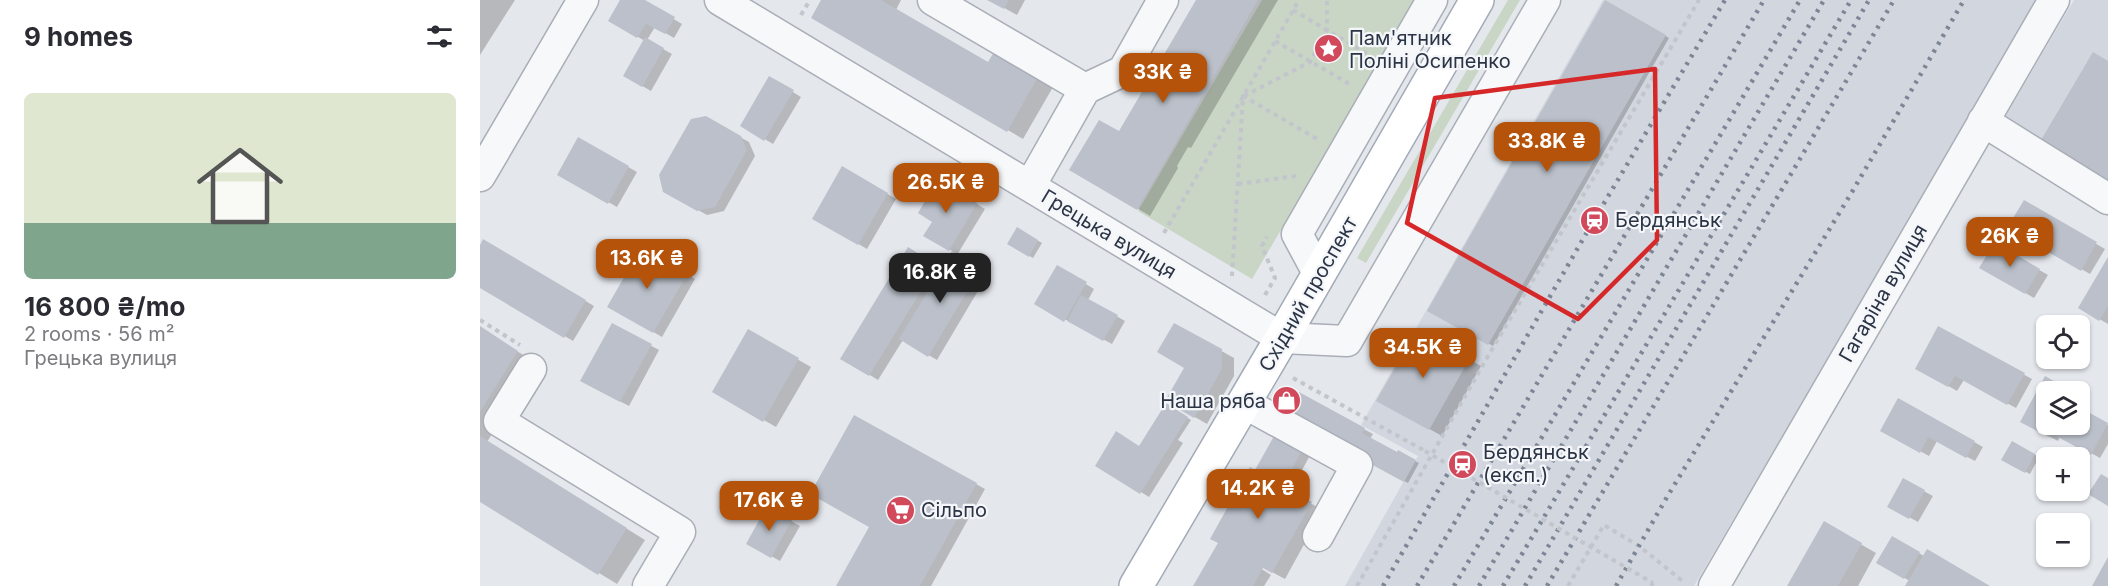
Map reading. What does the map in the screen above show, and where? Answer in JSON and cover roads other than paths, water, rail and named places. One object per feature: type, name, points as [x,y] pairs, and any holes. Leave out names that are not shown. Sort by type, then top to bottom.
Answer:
[{"type":"main road","name":"Східний проспект","points":[[1136,586],[1477,0]]},
{"type":"street","points":[[480,176],[583,0]]},
{"type":"street","name":"Грецька вулиця","points":[[720,0],[1282,338]]},
{"type":"street","points":[[933,0],[1085,89]]},
{"type":"street","points":[[1030,186],[1085,89],[1123,71],[1163,0]]},
{"type":"street","points":[[1318,275],[1297,234],[1432,0]]},
{"type":"street","points":[[1282,338],[1347,341],[1545,0]]},
{"type":"street","name":"Гагаріна вулиця","points":[[1714,586],[2054,0]]},
{"type":"street","points":[[1983,121],[2108,199]]},
{"type":"street","points":[[531,369],[500,421],[680,532],[648,586]]},
{"type":"street","points":[[1244,403],[1357,465],[1318,536]]},
{"type":"railway","points":[[1383,586],[1594,220],[1725,0]]},
{"type":"railway","points":[[1417,586],[1764,0]]},
{"type":"railway","points":[[1454,586],[1800,0]]},
{"type":"railway","points":[[1479,586],[1824,0]]},
{"type":"railway","points":[[1503,586],[1851,0]]},
{"type":"railway","points":[[1525,586],[1869,0]]},
{"type":"railway","points":[[1547,586],[1894,0]]},
{"type":"railway","points":[[1616,586],[1964,0]]},
{"type":"place","name":"Пам'ятник Поліні Осипенко","points":[[1328,49]]},
{"type":"place","name":"Бердянськ","points":[[1594,220]]},
{"type":"place","name":"Наша ряба","points":[[1287,401]]},
{"type":"place","name":"Бердянськ (експ.)","points":[[1462,464]]},
{"type":"place","name":"Сільпо","points":[[900,510]]}]
